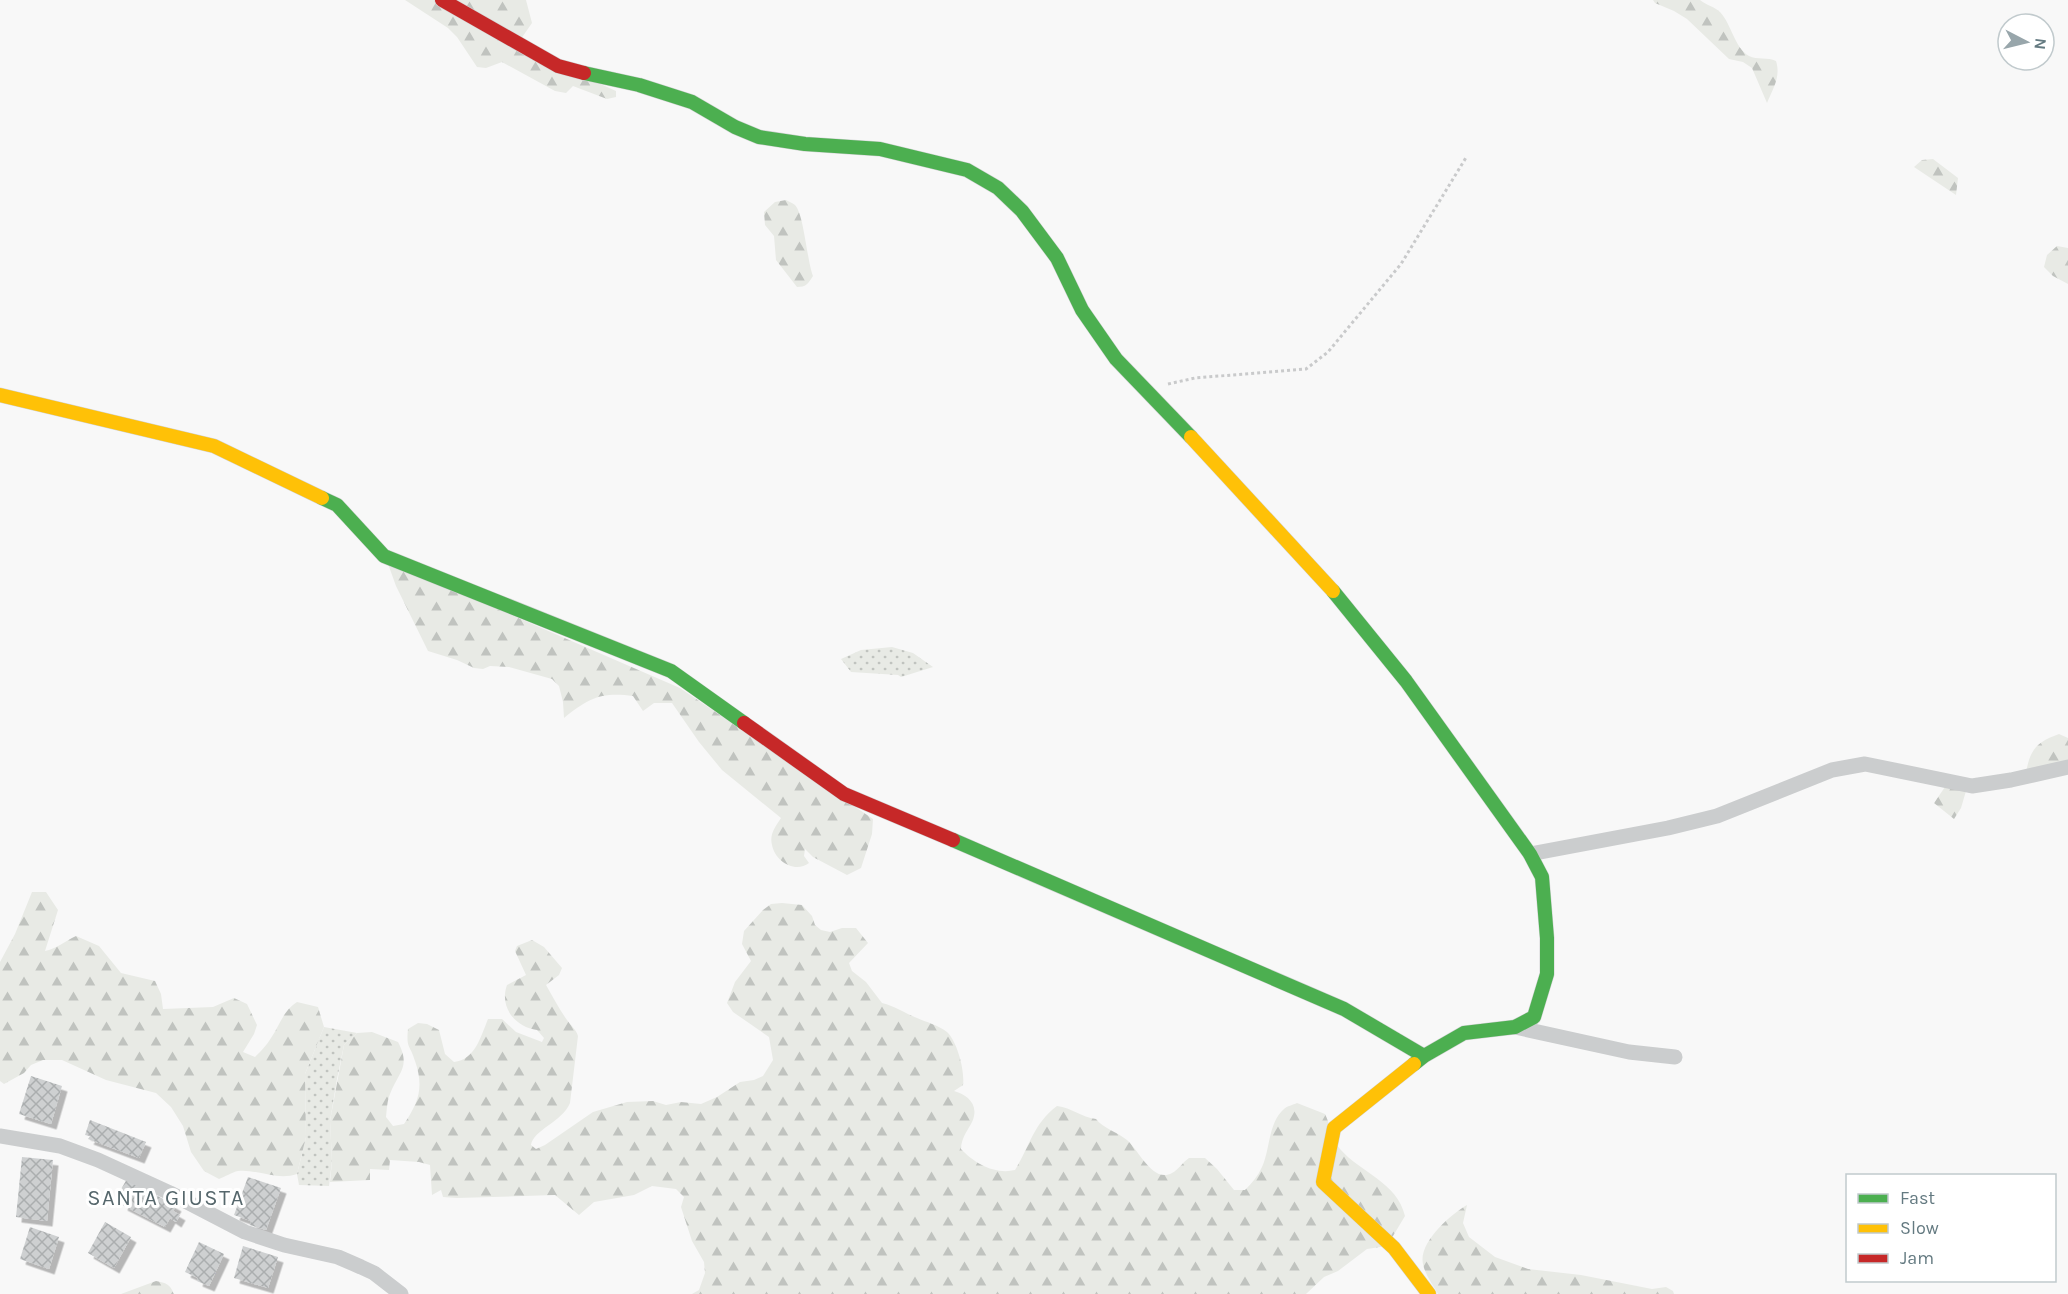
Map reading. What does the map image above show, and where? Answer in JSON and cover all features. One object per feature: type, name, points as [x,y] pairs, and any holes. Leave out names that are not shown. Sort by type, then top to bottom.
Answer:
[{"type":"street","points":[[442,0],[558,66],[600,78],[639,85],[692,102],[735,127],[759,136],[805,144],[880,149],[967,170],[998,188],[1022,211],[1057,258],[1082,310],[1116,359],[1157,400],[1342,600],[1406,681],[1530,854],[1542,877],[1547,938],[1547,974],[1534,1017],[1515,1027]]},
{"type":"street","points":[[0,396],[214,446],[337,505],[384,556],[671,671],[844,794],[1344,1009],[1424,1056]]},
{"type":"street","points":[[1530,854],[1668,828],[1717,816],[1832,770],[1865,764],[1972,786],[2068,767]]},
{"type":"street","points":[[1429,1294],[1394,1248],[1323,1182],[1334,1128],[1424,1056],[1464,1033],[1515,1027],[1629,1052],[1675,1057]]},
{"type":"street","points":[[0,1136],[60,1146],[98,1160],[170,1193],[245,1232],[284,1245],[338,1257],[361,1267],[374,1273],[401,1294]]},
{"type":"path","points":[[1157,400],[1168,385],[1195,378],[1306,369],[1328,352],[1401,264],[1467,156]]},
{"type":"green space","points":[[405,0],[526,0],[532,23],[516,46],[616,91],[616,97],[607,99],[573,86],[566,93],[555,91],[502,62],[486,68],[477,67],[457,37],[448,28]]},
{"type":"green space","points":[[1653,0],[1700,0],[1720,12],[1744,52],[1752,57],[1776,61],[1777,77],[1767,103],[1752,68],[1743,62],[1729,59],[1687,19]]},
{"type":"green space","points":[[1933,159],[1958,178],[1956,195],[1914,167],[1922,160]]},
{"type":"green space","points":[[786,200],[794,204],[798,210],[813,276],[800,287],[797,287],[776,260],[774,236],[765,225],[764,212],[775,202]]},
{"type":"green space","points":[[2057,246],[2068,248],[2068,284],[2053,276],[2044,267],[2047,255]]},
{"type":"green space","points":[[387,561],[680,688],[873,819],[872,834],[861,868],[847,875],[813,857],[805,849],[804,856],[809,863],[804,866],[792,866],[781,861],[774,851],[771,837],[781,818],[722,770],[672,703],[654,703],[643,711],[633,696],[604,696],[588,701],[564,718],[559,686],[552,679],[509,667],[474,668],[428,651],[396,586]]},
{"type":"green space","points":[[892,647],[913,653],[933,667],[901,677],[851,672],[841,659],[861,650]]},
{"type":"green space","points":[[2059,734],[2068,738],[2068,762],[2026,773],[2032,752],[2045,740]]},
{"type":"green space","points":[[1945,787],[1966,791],[1961,808],[1954,819],[1934,803]]},
{"type":"green space","points":[[32,892],[46,892],[58,910],[45,951],[76,936],[99,946],[121,973],[155,981],[161,994],[163,1009],[213,1007],[234,998],[247,1004],[257,1025],[243,1052],[255,1057],[268,1043],[285,1014],[297,1002],[318,1007],[324,1027],[305,1074],[306,1137],[297,1174],[275,1176],[238,1171],[219,1179],[204,1171],[191,1152],[183,1126],[171,1107],[156,1093],[106,1080],[62,1060],[43,1060],[31,1065],[24,1073],[4,1084],[0,1081],[0,962],[15,934]]},
{"type":"green space","points":[[771,904],[802,905],[821,930],[830,932],[842,928],[856,928],[868,943],[849,963],[852,971],[866,982],[882,1003],[936,1026],[951,1036],[960,1057],[963,1072],[963,1085],[954,1091],[969,1099],[974,1107],[973,1120],[963,1139],[961,1149],[985,1167],[1000,1171],[1015,1170],[1042,1120],[1057,1106],[1096,1119],[1127,1140],[1146,1164],[1158,1174],[1172,1173],[1189,1158],[1205,1158],[1234,1190],[1245,1190],[1262,1167],[1272,1129],[1279,1115],[1285,1108],[1297,1103],[1325,1114],[1340,1149],[1386,1186],[1401,1204],[1405,1216],[1387,1246],[1367,1249],[1338,1271],[1324,1277],[1306,1294],[692,1294],[699,1290],[705,1273],[704,1262],[692,1241],[681,1207],[684,1197],[676,1189],[652,1186],[634,1195],[594,1202],[579,1215],[555,1195],[457,1198],[443,1197],[441,1190],[432,1195],[430,1165],[419,1162],[390,1160],[389,1170],[370,1169],[370,1180],[330,1182],[332,1161],[330,1121],[344,1045],[357,1033],[372,1032],[398,1042],[404,1063],[389,1097],[386,1117],[393,1126],[404,1124],[413,1109],[419,1087],[418,1070],[408,1040],[408,1029],[418,1023],[427,1024],[439,1030],[445,1054],[454,1062],[467,1057],[472,1052],[480,1040],[488,1019],[502,1019],[516,1032],[542,1042],[544,1038],[537,1030],[522,1025],[511,1015],[505,1001],[507,985],[526,975],[515,951],[517,946],[532,940],[544,947],[562,968],[559,975],[546,985],[578,1036],[570,1103],[561,1115],[533,1140],[531,1145],[536,1149],[593,1112],[627,1102],[653,1101],[666,1105],[681,1102],[701,1104],[740,1082],[763,1076],[773,1060],[769,1037],[733,1012],[727,1003],[735,982],[751,961],[742,944],[744,931]]},
{"type":"green space","points":[[324,1027],[357,1033],[344,1045],[337,1079],[330,1121],[332,1161],[329,1186],[299,1185],[297,1174],[306,1137],[305,1074]]},
{"type":"green space","points":[[1467,1205],[1463,1223],[1469,1237],[1495,1257],[1528,1269],[1581,1275],[1652,1289],[1666,1287],[1674,1294],[1438,1294],[1427,1276],[1423,1256],[1437,1230]]},
{"type":"green space","points":[[156,1281],[167,1284],[174,1294],[121,1294]]},
{"type":"building","points":[[31,1076],[62,1086],[51,1124],[19,1114]]},
{"type":"building","points":[[90,1120],[146,1142],[139,1158],[88,1139],[90,1136],[85,1135]]},
{"type":"building","points":[[22,1157],[53,1160],[47,1221],[16,1217]]},
{"type":"building","points":[[248,1177],[281,1188],[266,1230],[250,1225],[251,1221],[234,1215]]},
{"type":"building","points":[[127,1179],[176,1206],[173,1211],[180,1215],[176,1222],[170,1218],[165,1227],[122,1205],[124,1200],[117,1196]]},
{"type":"building","points":[[105,1222],[131,1237],[114,1268],[88,1253]]},
{"type":"building","points":[[30,1227],[59,1237],[49,1269],[20,1259]]},
{"type":"building","points":[[199,1242],[224,1254],[209,1286],[185,1272]]},
{"type":"building","points":[[243,1246],[278,1257],[268,1288],[234,1278]]},
{"type":"traffic: fast","points":[[584,73],[639,85],[692,102],[735,127],[759,137],[805,144],[880,149],[967,170],[998,188],[1022,211],[1057,258],[1082,310],[1116,359],[1191,437]]},
{"type":"traffic: fast","points":[[322,498],[337,505],[384,556],[671,671],[744,723]]},
{"type":"traffic: fast","points":[[1333,591],[1406,681],[1530,854],[1542,877],[1547,938],[1547,974],[1534,1017],[1515,1027],[1464,1033],[1424,1056]]},
{"type":"traffic: fast","points":[[953,840],[1344,1009],[1424,1056],[1414,1064]]},
{"type":"traffic: slow","points":[[0,395],[214,446],[322,498]]},
{"type":"traffic: slow","points":[[1191,437],[1333,591]]},
{"type":"traffic: slow","points":[[1414,1064],[1334,1128],[1323,1182],[1394,1248],[1429,1294]]},
{"type":"traffic: jam","points":[[442,0],[558,66],[584,73]]},
{"type":"traffic: jam","points":[[744,723],[844,794],[953,840]]},
{"type":"district","name":"SANTA GIUSTA","points":[[166,1198]]}]
